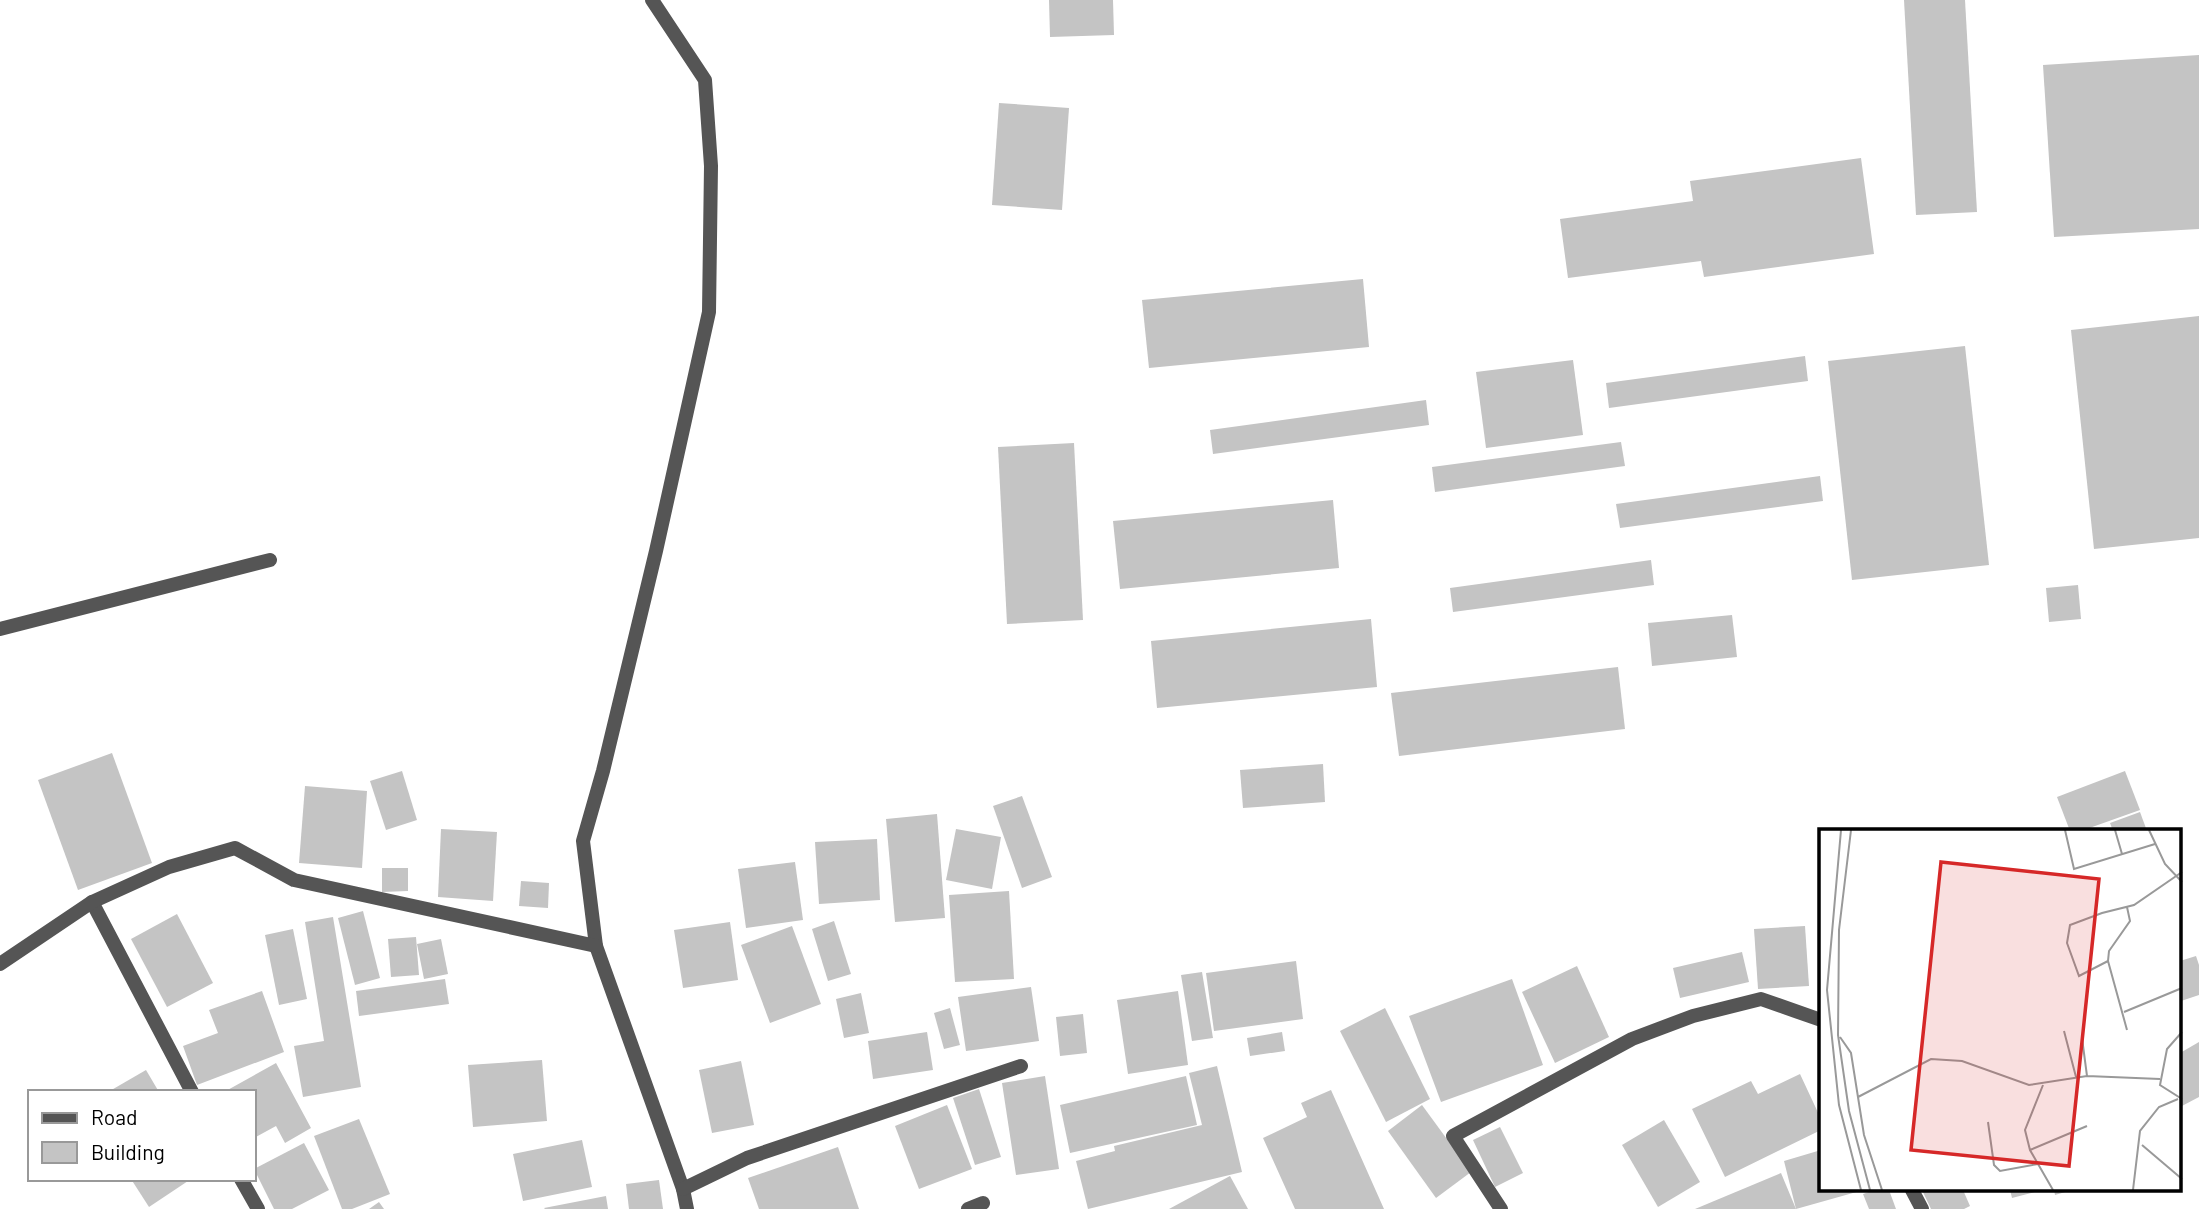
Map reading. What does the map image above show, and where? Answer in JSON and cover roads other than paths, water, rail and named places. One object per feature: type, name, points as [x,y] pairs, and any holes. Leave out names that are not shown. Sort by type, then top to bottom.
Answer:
[{"type":"street","points":[[652,0],[705,80],[711,166],[709,312],[656,551],[603,771],[583,841],[596,946],[683,1189],[687,1209]]},
{"type":"street","points":[[0,629],[270,560]]},
{"type":"street","points":[[0,964],[92,902],[169,867],[235,848],[294,880],[596,946]]},
{"type":"street","points":[[92,902],[191,1090]]},
{"type":"street","points":[[1501,1209],[1453,1136],[1632,1039],[1693,1016],[1761,999],[1819,1019]]},
{"type":"street","points":[[683,1189],[747,1158],[1020,1066]]},
{"type":"street","points":[[242,1181],[258,1209]]},
{"type":"street","points":[[1914,1192],[1922,1209]]},
{"type":"street","points":[[968,1209],[983,1203]]}]
